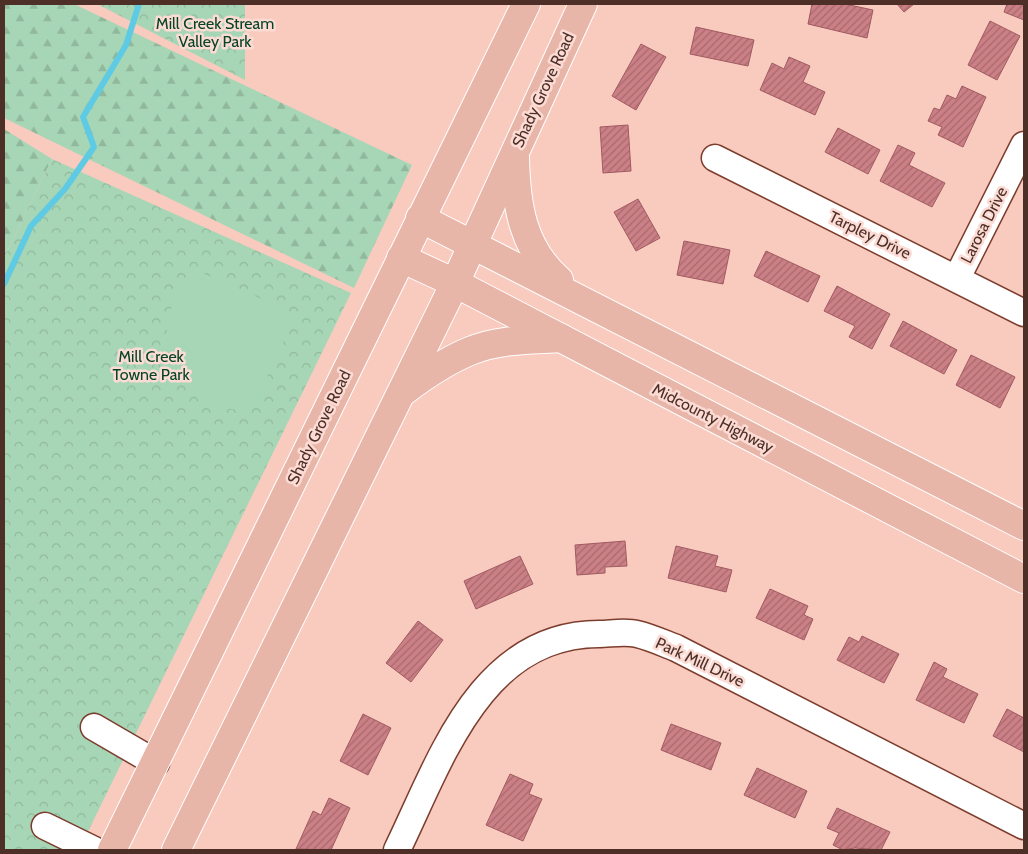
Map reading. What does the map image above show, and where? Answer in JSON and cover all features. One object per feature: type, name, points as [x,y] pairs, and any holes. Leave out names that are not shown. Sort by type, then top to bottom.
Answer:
[{"type":"main road","name":"Shady Grove Road","points":[[112,850],[526,4]]},
{"type":"main road","name":"Shady Grove Road","points":[[176,850],[455,283],[583,4]]},
{"type":"main road","points":[[515,152],[516,191],[522,223],[532,248],[548,270],[578,297]]},
{"type":"main road","points":[[420,218],[473,242],[1024,526]]},
{"type":"main road","name":"Midcounty Highway","points":[[401,258],[455,283],[1024,580]]},
{"type":"main road","points":[[401,393],[433,370],[471,350],[508,341],[561,338]]},
{"type":"street","name":"Larosa Drive","points":[[957,278],[1024,145]]},
{"type":"street","name":"Tarpley Drive","points":[[716,158],[1024,313]]},
{"type":"street","name":"Park Mill Drive","points":[[397,850],[460,719],[486,684],[521,656],[549,642],[582,634],[635,634],[676,648],[1024,826]]},
{"type":"street","points":[[94,727],[156,762]]},
{"type":"street","points":[[45,826],[94,850]]},
{"type":"green space","points":[[4,4],[74,4],[412,165],[354,288],[4,118]]},
{"type":"green space","name":"Mill Creek Stream Valley Park","points":[[97,4],[245,4],[245,80]]},
{"type":"green space","points":[[4,129],[52,159],[4,258]]},
{"type":"green space","name":"Mill Creek Towne Park","points":[[52,159],[351,293],[79,850],[4,850],[4,258]]},
{"type":"green space","points":[[200,272],[296,314],[254,405],[240,409],[231,409],[215,404],[200,396],[178,370],[171,354],[167,337],[168,320],[173,304],[182,291]]},
{"type":"building","points":[[812,4],[845,4],[873,10],[867,38],[808,24]]},
{"type":"building","points":[[897,4],[914,4],[904,12]]},
{"type":"building","points":[[1007,4],[1024,4],[1024,20],[1004,12]]},
{"type":"building","points":[[990,21],[1020,36],[997,80],[968,65]]},
{"type":"building","points":[[696,27],[754,40],[748,66],[690,54]]},
{"type":"building","points":[[641,44],[666,57],[636,110],[612,96]]},
{"type":"building","points":[[789,57],[810,66],[803,82],[825,92],[815,115],[760,90],[772,63],[784,69]]},
{"type":"building","points":[[962,86],[986,97],[963,147],[938,135],[942,127],[928,121],[934,108],[940,110],[947,95],[956,99]]},
{"type":"building","points":[[628,125],[631,171],[603,173],[600,127]]},
{"type":"building","points":[[838,128],[880,150],[868,174],[825,152]]},
{"type":"building","points":[[898,145],[915,153],[909,165],[945,183],[932,207],[880,181]]},
{"type":"building","points":[[638,199],[660,238],[636,251],[614,212]]},
{"type":"building","points":[[684,241],[730,250],[723,284],[677,275]]},
{"type":"building","points":[[766,251],[820,276],[808,302],[754,276]]},
{"type":"building","points":[[837,286],[890,314],[872,349],[849,337],[855,326],[824,311]]},
{"type":"building","points":[[903,321],[957,350],[944,374],[890,346]]},
{"type":"building","points":[[971,355],[1015,377],[1000,408],[956,385]]},
{"type":"building","points":[[625,541],[627,566],[605,567],[605,573],[577,575],[575,545]]},
{"type":"building","points":[[676,546],[718,556],[715,566],[732,570],[726,592],[668,578]]},
{"type":"building","points":[[520,556],[533,584],[476,609],[464,581]]},
{"type":"building","points":[[770,589],[808,606],[804,615],[813,619],[804,640],[756,618]]},
{"type":"building","points":[[418,621],[443,640],[411,682],[386,663]]},
{"type":"building","points":[[862,636],[899,654],[884,683],[837,660],[849,637],[859,642]]},
{"type":"building","points":[[934,662],[947,669],[943,677],[978,694],[964,723],[916,700]]},
{"type":"building","points":[[1007,709],[1024,718],[1024,752],[993,736]]},
{"type":"building","points":[[363,714],[391,728],[368,775],[340,761]]},
{"type":"building","points":[[671,724],[721,743],[711,770],[661,750]]},
{"type":"building","points":[[757,768],[807,791],[795,818],[744,795]]},
{"type":"building","points":[[510,774],[533,784],[529,794],[542,799],[523,841],[486,825]]},
{"type":"building","points":[[329,798],[350,808],[331,850],[296,849],[313,811],[321,815]]},
{"type":"building","points":[[837,808],[890,832],[881,850],[855,848],[843,850],[833,845],[839,833],[827,828]]},
{"type":"waterway","points":[[4,284],[31,226],[65,189],[94,147],[83,117],[126,45],[139,4]]}]
